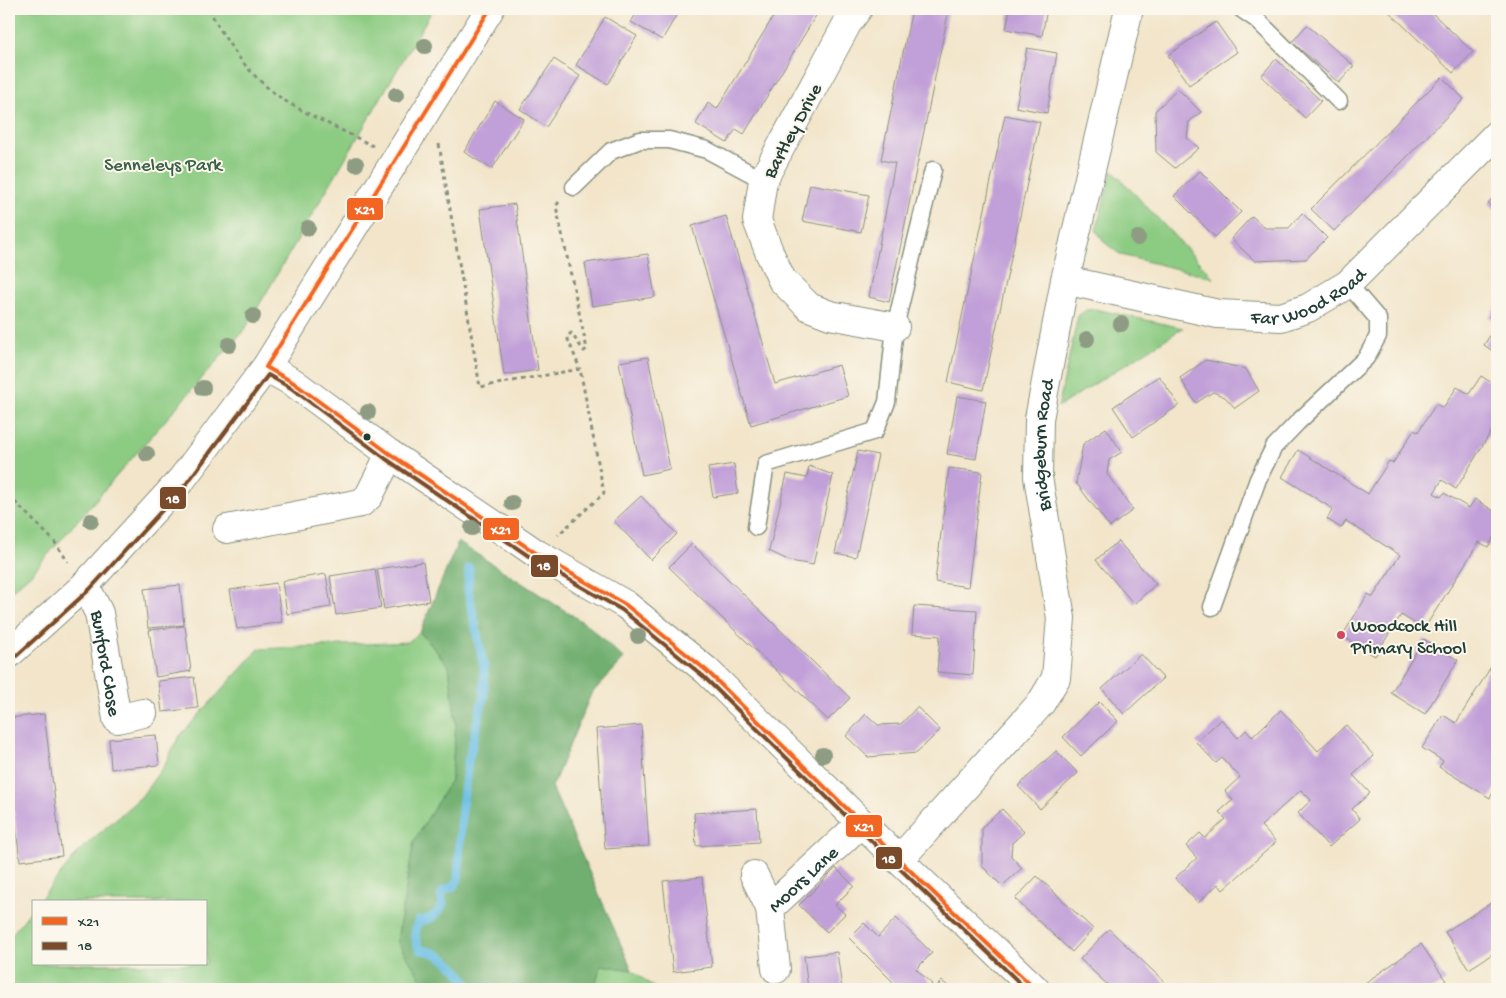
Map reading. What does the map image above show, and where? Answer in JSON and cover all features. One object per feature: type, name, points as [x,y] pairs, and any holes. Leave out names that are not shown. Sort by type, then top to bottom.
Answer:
[{"type":"street","points":[[9,654],[85,585],[182,479],[266,367],[490,9]]},
{"type":"street","name":"Bartley Drive","points":[[858,9],[763,180],[757,220],[782,280],[809,307],[830,315],[895,327]]},
{"type":"street","name":"Bridgeburn Road","points":[[899,860],[1041,703],[1056,678],[1061,618],[1038,478],[1039,419],[1064,280],[1129,9]]},
{"type":"street","name":"Far Wood Road","points":[[1064,280],[1218,314],[1281,317],[1308,308],[1348,284],[1497,134]]},
{"type":"street","points":[[266,367],[294,383],[390,454],[537,554],[626,605],[707,670],[899,860],[1035,989]]},
{"type":"street","points":[[227,529],[361,504],[369,496],[390,454]]},
{"type":"street","name":"Bunford Close","points":[[85,585],[99,613],[117,719],[143,713]]},
{"type":"street","name":"Moors Lane","points":[[754,875],[770,908],[861,823]]},
{"type":"street","points":[[770,908],[776,969]]},
{"type":"lane","points":[[1241,9],[1256,20],[1339,101]]},
{"type":"lane","points":[[574,187],[611,152],[640,140],[669,140],[707,150],[763,180]]},
{"type":"lane","points":[[756,527],[766,464],[875,432],[887,402],[895,327],[933,170]]},
{"type":"lane","points":[[1212,607],[1258,479],[1274,447],[1366,358],[1378,336],[1378,319],[1348,284]]},
{"type":"path","points":[[209,9],[222,35],[252,73],[286,101],[397,158]]},
{"type":"path","points":[[438,136],[480,387],[580,369]]},
{"type":"path","points":[[537,554],[604,493],[580,369],[567,337],[571,333],[584,351],[587,349],[556,206],[574,187]]},
{"type":"path","points":[[9,496],[54,541],[85,585]]},
{"type":"green space","name":"Senneleys Park","points":[[9,9],[433,9],[245,329],[31,574],[9,593]]},
{"type":"green space","points":[[1112,170],[1214,278],[1121,255],[1104,242],[1096,230]]},
{"type":"green space","points":[[1095,309],[1183,328],[1058,407],[1078,316],[1086,310]]},
{"type":"green space","points":[[458,542],[589,626],[624,659],[591,694],[552,787],[632,970],[601,965],[594,989],[425,989],[423,982],[397,941],[414,841],[451,780],[456,724],[449,666],[420,632]]},
{"type":"green space","points":[[420,632],[449,666],[456,724],[451,780],[414,841],[397,941],[423,982],[425,989],[9,989],[9,938],[32,909],[32,966],[208,966],[208,900],[40,900],[80,850],[141,797],[165,764],[178,738],[259,649],[408,642]]},
{"type":"green space","points":[[601,965],[632,970],[656,989],[594,989]]},
{"type":"building","points":[[639,9],[680,9],[662,40],[631,22]]},
{"type":"building","points":[[778,9],[820,9],[744,134],[736,129],[727,143],[696,124],[708,103],[717,109]]},
{"type":"building","points":[[912,9],[949,9],[889,302],[869,297],[895,163],[881,160]]},
{"type":"building","points":[[1010,9],[1047,9],[1042,36],[1006,29]]},
{"type":"building","points":[[1386,9],[1428,9],[1473,52],[1453,73]]},
{"type":"building","points":[[605,17],[637,36],[608,84],[576,65]]},
{"type":"building","points":[[1216,22],[1237,52],[1189,85],[1168,55]]},
{"type":"building","points":[[1307,25],[1354,66],[1339,83],[1292,42]]},
{"type":"building","points":[[1027,48],[1057,53],[1047,113],[1016,107]]},
{"type":"building","points":[[554,59],[580,76],[546,127],[520,109]]},
{"type":"building","points":[[1276,59],[1321,101],[1305,118],[1261,76]]},
{"type":"building","points":[[1442,77],[1464,99],[1334,231],[1311,209]]},
{"type":"building","points":[[1178,89],[1201,112],[1189,122],[1187,138],[1199,148],[1175,168],[1156,152],[1155,111]]},
{"type":"building","points":[[495,101],[524,119],[492,169],[464,152]]},
{"type":"building","points":[[1005,115],[1040,122],[983,390],[948,382]]},
{"type":"building","points":[[1200,171],[1241,212],[1215,237],[1174,196]]},
{"type":"building","points":[[810,184],[869,195],[861,232],[802,221]]},
{"type":"building","points":[[1497,193],[1497,212],[1488,203]]},
{"type":"building","points":[[515,204],[538,370],[504,375],[480,209]]},
{"type":"building","points":[[1302,213],[1327,238],[1306,259],[1255,261],[1231,239],[1252,216],[1265,228],[1289,228]]},
{"type":"building","points":[[726,216],[775,384],[839,365],[848,396],[751,425],[692,226]]},
{"type":"building","points":[[648,254],[655,297],[592,306],[585,263]]},
{"type":"building","points":[[1497,304],[1497,322],[1489,317]]},
{"type":"building","points":[[1497,324],[1497,354],[1484,345]]},
{"type":"building","points":[[648,357],[670,469],[642,475],[619,362]]},
{"type":"building","points":[[1206,360],[1246,369],[1259,391],[1235,408],[1225,397],[1213,392],[1196,403],[1180,378]]},
{"type":"building","points":[[1159,376],[1179,405],[1133,437],[1113,407]]},
{"type":"building","points":[[1481,376],[1497,386],[1497,422],[1456,489],[1442,480],[1434,493],[1441,497],[1444,493],[1469,508],[1475,499],[1497,513],[1497,532],[1488,547],[1479,542],[1424,629],[1401,615],[1375,656],[1342,636],[1368,594],[1373,597],[1400,555],[1346,521],[1341,528],[1327,519],[1333,509],[1282,477],[1298,450],[1368,494],[1389,461],[1393,463],[1414,430],[1418,432],[1436,404],[1443,408],[1457,387],[1469,394]]},
{"type":"building","points":[[957,396],[986,401],[976,459],[947,454]]},
{"type":"building","points":[[1106,428],[1122,452],[1109,460],[1107,474],[1133,510],[1110,527],[1076,483],[1083,444]]},
{"type":"building","points":[[858,451],[878,455],[856,557],[835,553]]},
{"type":"building","points":[[734,464],[738,493],[713,497],[708,468]]},
{"type":"building","points":[[809,466],[833,475],[813,565],[790,561],[769,551],[787,474],[807,478]]},
{"type":"building","points":[[949,468],[982,472],[968,587],[935,582]]},
{"type":"building","points":[[641,496],[677,534],[651,560],[614,521]]},
{"type":"building","points":[[1118,541],[1156,584],[1134,604],[1096,560]]},
{"type":"building","points":[[692,544],[850,698],[828,720],[669,567]]},
{"type":"building","points":[[423,562],[429,601],[384,609],[377,569]]},
{"type":"building","points":[[375,569],[381,608],[336,615],[330,576]]},
{"type":"building","points":[[326,574],[331,607],[287,614],[282,581]]},
{"type":"building","points":[[276,583],[282,622],[237,629],[230,590]]},
{"type":"building","points":[[180,585],[184,625],[148,628],[144,589]]},
{"type":"building","points":[[914,606],[977,610],[973,675],[937,672],[940,636],[912,634]]},
{"type":"building","points":[[185,626],[191,671],[156,677],[149,630]]},
{"type":"building","points":[[1424,639],[1458,660],[1425,714],[1391,693]]},
{"type":"building","points":[[1141,654],[1163,678],[1124,714],[1102,689]]},
{"type":"building","points":[[1494,662],[1497,664],[1497,786],[1490,798],[1439,767],[1443,761],[1422,748],[1443,715],[1456,723]]},
{"type":"building","points":[[194,677],[198,708],[162,712],[158,681]]},
{"type":"building","points":[[1099,702],[1118,721],[1081,756],[1063,737]]},
{"type":"building","points":[[917,707],[940,730],[917,753],[868,757],[846,736],[866,714],[878,725],[901,724]]},
{"type":"building","points":[[1281,710],[1318,751],[1346,725],[1374,756],[1353,775],[1370,793],[1352,809],[1360,819],[1329,847],[1298,813],[1311,800],[1301,790],[1261,826],[1276,842],[1223,890],[1218,884],[1198,903],[1175,878],[1197,858],[1186,846],[1200,833],[1205,838],[1226,819],[1219,812],[1233,800],[1225,791],[1240,777],[1222,758],[1216,763],[1196,742],[1221,719],[1238,738],[1246,730],[1252,737]]},
{"type":"building","points":[[44,714],[62,856],[20,861],[9,772],[9,718]]},
{"type":"building","points":[[641,725],[649,846],[605,849],[596,729]]},
{"type":"building","points":[[156,735],[159,765],[111,769],[109,739]]},
{"type":"building","points":[[1056,751],[1078,773],[1040,809],[1018,786]]},
{"type":"building","points":[[757,809],[759,842],[696,846],[694,813]]},
{"type":"building","points":[[1002,809],[1024,832],[1012,843],[1011,856],[1022,868],[1002,886],[982,866],[982,827]]},
{"type":"building","points":[[836,868],[854,886],[835,905],[845,914],[827,932],[799,905]]},
{"type":"building","points":[[1037,876],[1093,929],[1072,952],[1015,899]]},
{"type":"building","points":[[702,877],[712,967],[673,972],[663,881]]},
{"type":"building","points":[[1494,901],[1497,906],[1497,951],[1469,969],[1445,932]]},
{"type":"building","points":[[896,918],[932,953],[916,969],[932,984],[927,989],[900,989],[849,938],[864,923],[878,937]]},
{"type":"building","points":[[1109,929],[1172,989],[1112,989],[1080,959]]},
{"type":"building","points":[[1421,944],[1446,981],[1433,989],[1369,989],[1365,983]]},
{"type":"building","points":[[837,952],[842,989],[808,989],[804,956]]},
{"type":"building","points":[[942,981],[951,989],[934,989]]},
{"type":"building","points":[[744,986],[745,989],[730,989],[730,988]]},
{"type":"waterway","points":[[469,568],[468,590],[484,667],[484,695],[468,762],[462,807],[458,880],[453,887],[444,890],[441,896],[443,904],[439,911],[431,918],[419,921],[415,932],[420,950],[436,954],[450,963],[462,976],[470,989]]},
{"type":"transit line","name":"X21","points":[[490,9],[266,367],[294,383],[390,454],[537,554],[626,605],[707,671],[899,860],[1035,989]]},
{"type":"transit line","name":"18","points":[[13,659],[90,589],[187,483],[268,375],[291,388],[386,459],[533,559],[622,610],[703,676],[1026,989]]},
{"type":"place","name":"Woodcock Hill Primary School","points":[[1341,635]]}]
